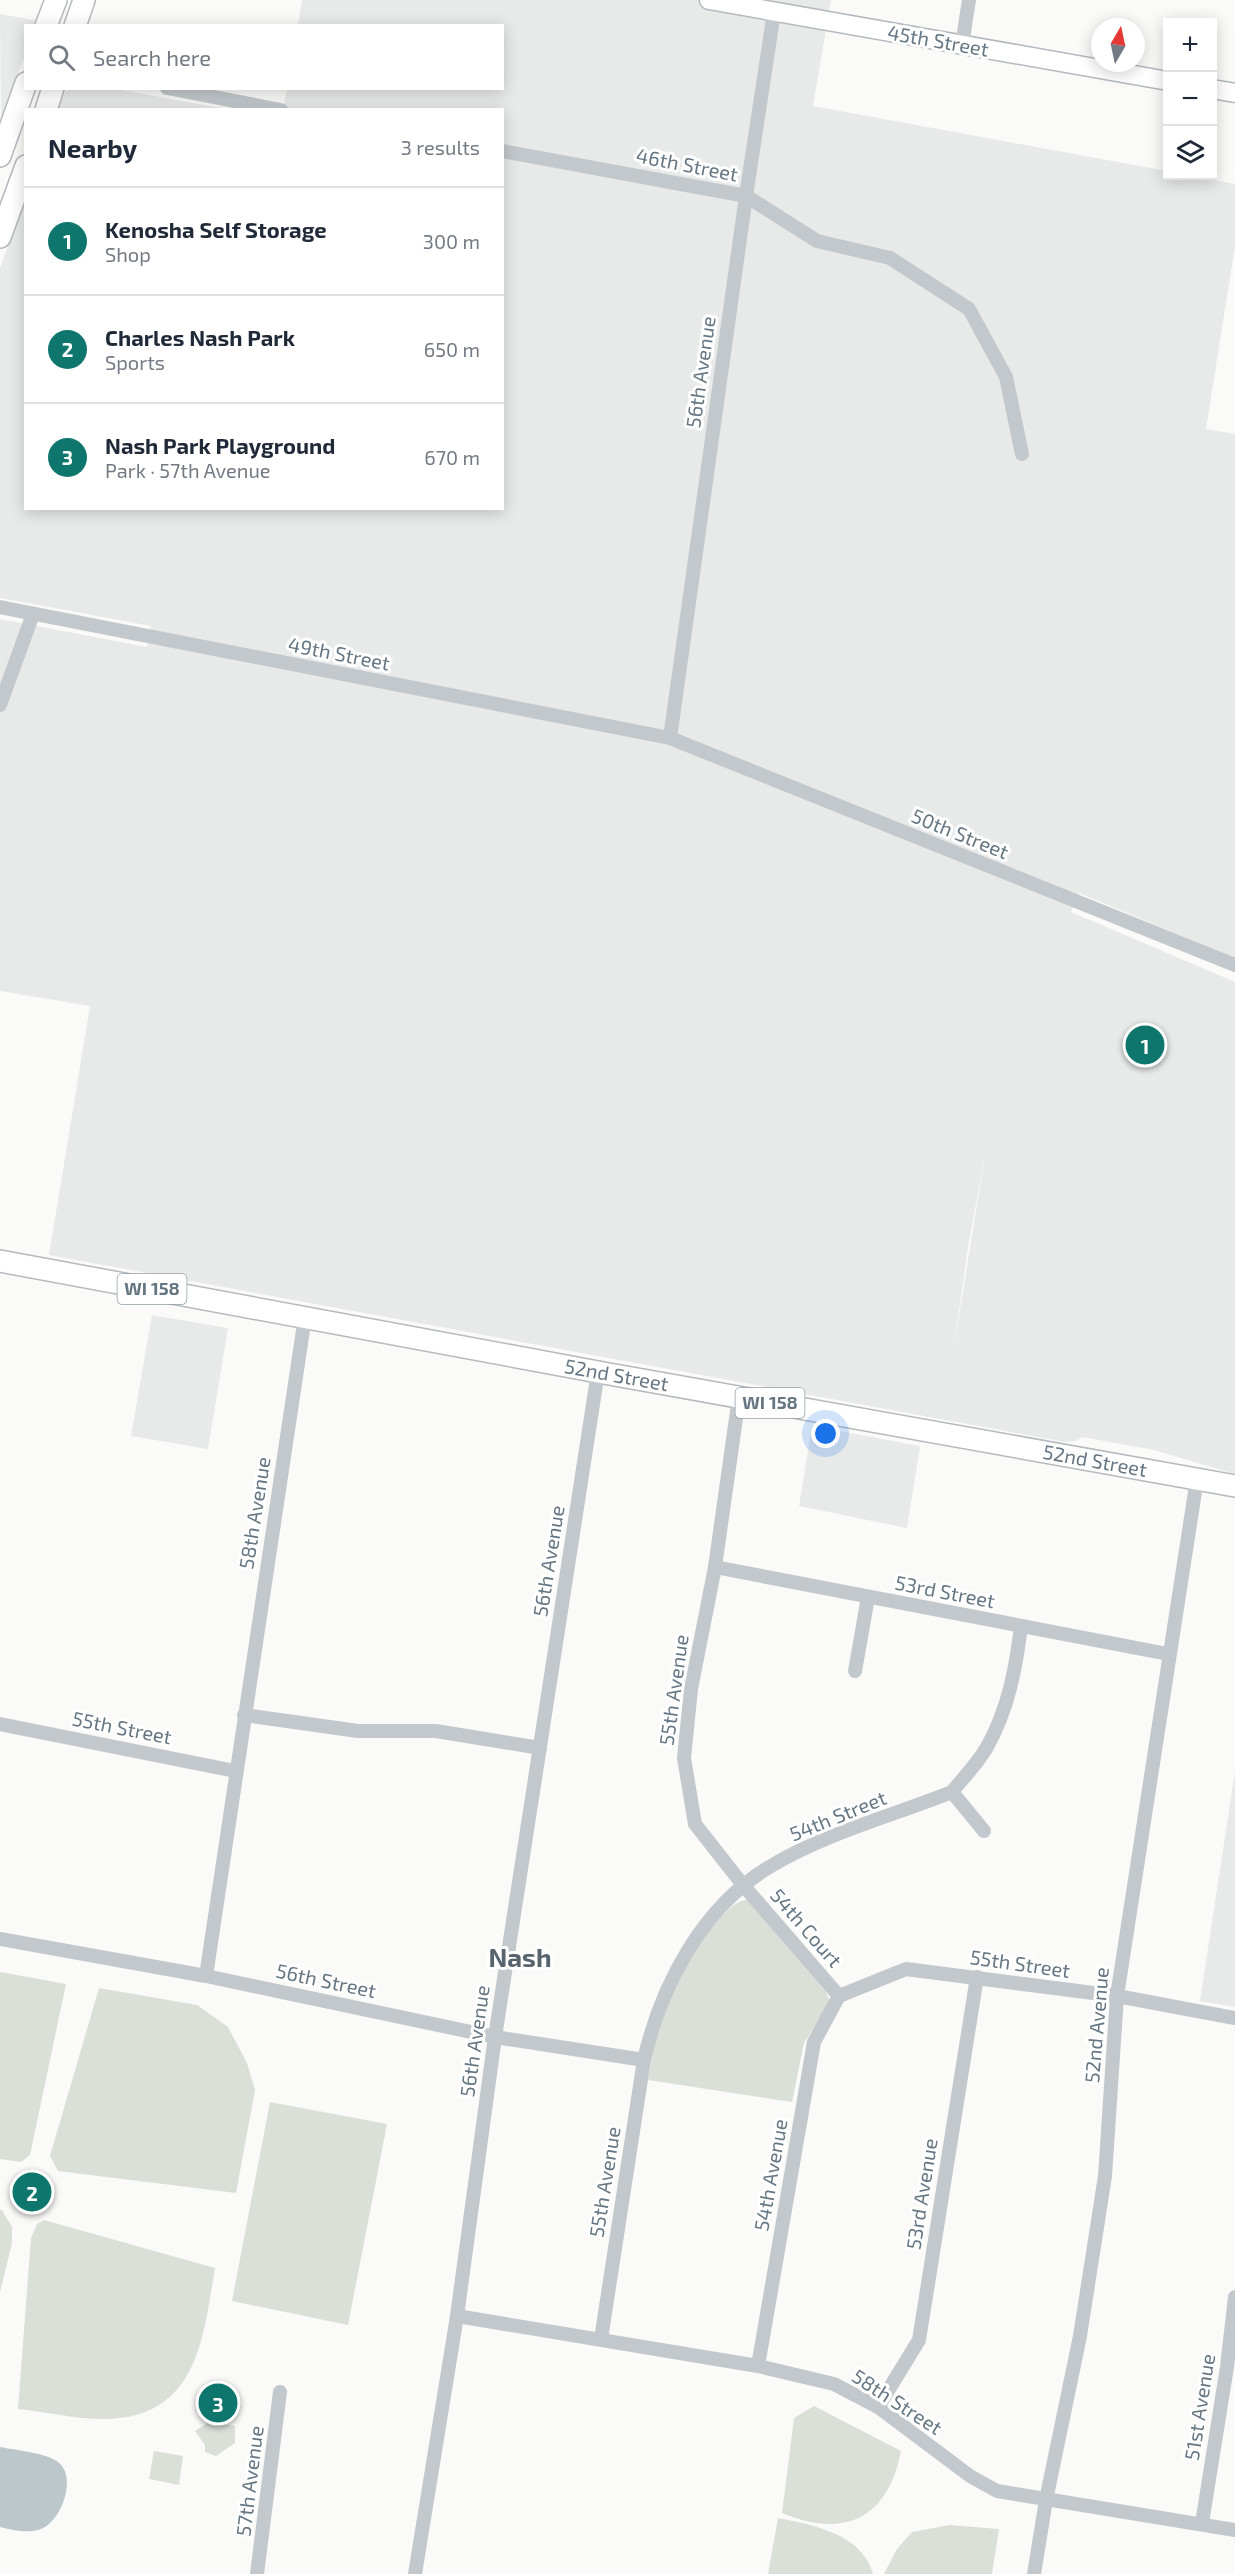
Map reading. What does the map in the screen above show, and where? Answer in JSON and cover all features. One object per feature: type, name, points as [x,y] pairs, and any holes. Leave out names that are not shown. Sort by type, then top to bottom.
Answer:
[{"type":"main road","points":[[47,24],[56,0]]},
{"type":"main road","points":[[76,24],[84,0]]},
{"type":"main road","points":[[0,156],[24,89]]},
{"type":"main road","points":[[47,108],[52,90]]},
{"type":"main road","points":[[0,237],[24,171]]},
{"type":"main road","name":"52nd Street","points":[[0,1261],[598,1372],[1235,1486]]},
{"type":"street","name":"45th Street","points":[[710,0],[1163,80]]},
{"type":"street","points":[[962,45],[969,0]]},
{"type":"street","name":"56th Avenue","points":[[670,738],[774,12]]},
{"type":"street","points":[[177,90],[271,108]]},
{"type":"street","points":[[1217,90],[1235,93]]},
{"type":"street","name":"46th Street","points":[[504,151],[746,196],[817,241],[890,258],[969,309],[1006,377],[1022,454]]},
{"type":"street","name":"49th Street","points":[[0,608],[670,738]]},
{"type":"street","points":[[0,705],[33,614]]},
{"type":"street","name":"50th Street","points":[[670,738],[1235,965]]},
{"type":"street","name":"58th Avenue","points":[[206,1976],[304,1317]]},
{"type":"street","name":"56th Avenue","points":[[415,2574],[457,2316],[495,2037],[598,1372]]},
{"type":"street","name":"55th Avenue","points":[[601,2338],[644,2060],[656,2016],[685,1954],[712,1918],[742,1885],[695,1824],[684,1758],[691,1689],[715,1567],[740,1397]]},
{"type":"street","name":"52nd Avenue","points":[[1034,2574],[1046,2500],[1080,2336],[1105,2176],[1117,1996],[1168,1654],[1197,1479]]},
{"type":"street","name":"53rd Street","points":[[715,1567],[1168,1654]]},
{"type":"street","points":[[855,1671],[868,1597]]},
{"type":"street","points":[[984,1831],[952,1792],[987,1748],[1014,1677],[1021,1626]]},
{"type":"street","points":[[244,1715],[358,1731],[436,1731],[540,1748]]},
{"type":"street","name":"55th Street","points":[[0,1724],[236,1771]]},
{"type":"street","name":"54th Street","points":[[742,1885],[771,1866],[821,1842],[952,1792]]},
{"type":"street","name":"54th Court","points":[[742,1885],[839,1996]]},
{"type":"street","name":"56th Street","points":[[0,1939],[206,1976],[495,2037],[644,2060]]},
{"type":"street","name":"55th Street","points":[[839,1996],[906,1969],[1117,1996],[1235,2018]]},
{"type":"street","name":"53rd Avenue","points":[[878,2407],[919,2340],[977,1977]]},
{"type":"street","name":"54th Avenue","points":[[758,2366],[814,2042],[839,1996]]},
{"type":"street","name":"51st Avenue","points":[[1202,2523],[1231,2368],[1235,2297]]},
{"type":"street","name":"58th Street","points":[[457,2316],[601,2338],[758,2366],[834,2384],[878,2407],[970,2476],[997,2491],[1235,2530]]},
{"type":"street","name":"57th Avenue","points":[[257,2574],[280,2392]]},
{"type":"shaded area","points":[[302,0],[831,0],[813,106],[1163,170],[1163,180],[1213,180],[1235,184],[1235,246],[1206,429],[1235,434],[1235,958],[1079,893],[1071,912],[1235,982],[1235,1474],[1154,1450],[1082,1437],[1076,1441],[1065,1442],[49,1255],[90,1006],[0,991],[0,619],[147,647],[151,626],[0,598],[0,268],[24,202],[24,510],[504,510],[504,108],[283,108],[287,90],[504,90],[504,24],[298,24]],"holes":[[[986,1149],[953,1353],[968,1247]]]},
{"type":"shaded area","points":[[0,14],[39,21],[38,24],[24,24],[24,58],[1,117]]},
{"type":"shaded area","points":[[68,90],[122,90],[220,108],[58,108]]},
{"type":"shaded area","points":[[152,1315],[228,1328],[208,1449],[131,1436]]},
{"type":"shaded area","points":[[812,1426],[920,1446],[907,1528],[799,1506]]},
{"type":"shaded area","points":[[1235,1771],[1235,2007],[1200,2001]]},
{"type":"shaded area","points":[[747,1900],[826,1992],[830,2001],[804,2043],[792,2102],[648,2080],[660,2022],[680,1978],[701,1943],[726,1912],[737,1903]]},
{"type":"shaded area","points":[[0,1972],[66,1984],[30,2155],[21,2162],[0,2159]]},
{"type":"shaded area","points":[[99,1988],[197,2005],[228,2027],[247,2063],[255,2090],[236,2193],[58,2171],[50,2156]]},
{"type":"shaded area","points":[[270,2102],[387,2124],[348,2325],[232,2301]]},
{"type":"shaded area","points":[[0,2210],[12,2227],[12,2243],[0,2292]]},
{"type":"shaded area","points":[[44,2220],[215,2268],[206,2321],[191,2368],[178,2388],[161,2404],[139,2414],[109,2419],[18,2409],[31,2238],[37,2224]]},
{"type":"shaded area","points":[[204,2385],[219,2387],[234,2397],[236,2407],[233,2413],[214,2417],[201,2412],[199,2406]]},
{"type":"shaded area","points":[[814,2406],[901,2451],[895,2474],[886,2493],[874,2507],[860,2517],[843,2523],[825,2524],[804,2521],[782,2513],[794,2418]]},
{"type":"shaded area","points":[[209,2422],[235,2426],[235,2443],[216,2456],[205,2452],[205,2445],[195,2431]]},
{"type":"shaded area","points":[[0,2447],[46,2456],[58,2462],[64,2469],[67,2488],[60,2509],[55,2518],[41,2529],[26,2531],[0,2527]]},
{"type":"shaded area","points":[[154,2451],[183,2456],[179,2485],[149,2479]]},
{"type":"shaded area","points":[[778,2518],[821,2528],[848,2541],[859,2549],[873,2574],[768,2574]]},
{"type":"shaded area","points":[[950,2525],[999,2529],[992,2574],[884,2574],[897,2549],[912,2532]]},
{"type":"place","name":"Kenosha Self Storage","points":[[1145,1045]]},
{"type":"place","name":"Charles Nash Park","points":[[32,2192]]},
{"type":"place","name":"Nash Park Playground","points":[[218,2403]]},
{"type":"district","name":"Nash","points":[[520,1958]]}]
